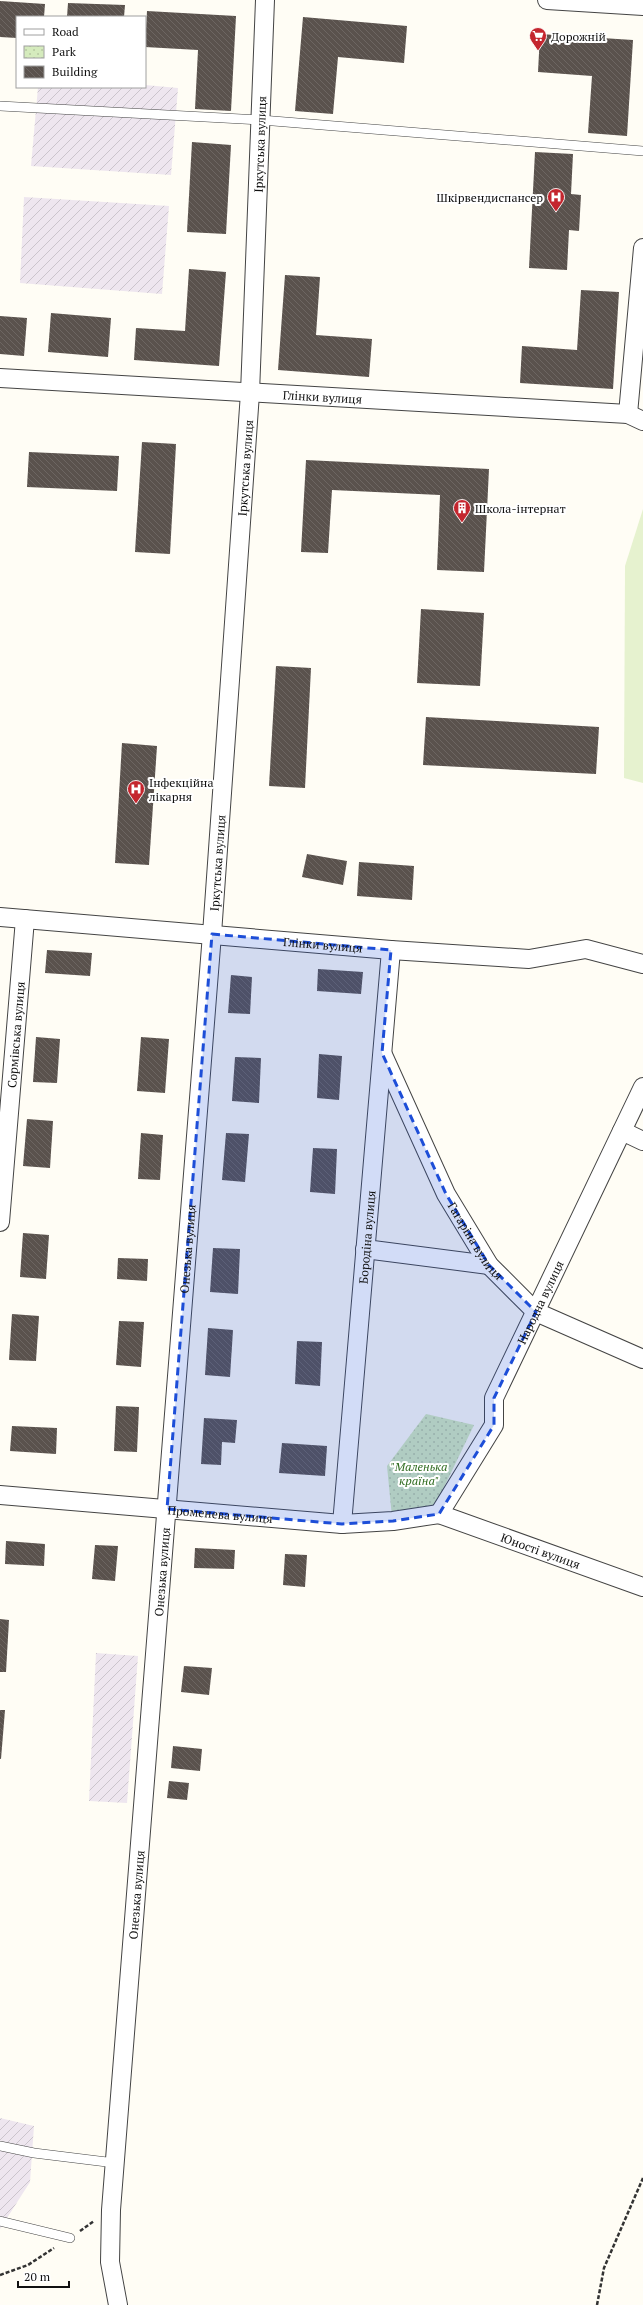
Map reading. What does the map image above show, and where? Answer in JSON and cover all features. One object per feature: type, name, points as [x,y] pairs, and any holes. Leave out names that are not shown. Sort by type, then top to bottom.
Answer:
[{"type":"street","name":"Іркутська вулиця","points":[[212,934],[250,393],[265,0]]},
{"type":"street","points":[[547,0],[643,6]]},
{"type":"street","points":[[636,418],[643,248]]},
{"type":"street","name":"Глінки вулиця","points":[[0,378],[636,418]]},
{"type":"street","name":"Глінки вулиця","points":[[0,917],[392,950],[529,959],[586,949],[643,964]]},
{"type":"street","name":"Сормівська вулиця","points":[[0,1222],[25,919]]},
{"type":"street","name":"Онезька вулиця","points":[[118,2305],[110,2262],[111,2210],[212,934]]},
{"type":"street","name":"Бородіна вулиця","points":[[342,1524],[392,950]]},
{"type":"street","name":"Гагаріна вулиця","points":[[382,1053],[446,1194],[489,1265],[536,1312],[643,1359]]},
{"type":"street","name":"Народна вулиця","points":[[439,1514],[494,1425],[494,1398],[643,1088]]},
{"type":"street","points":[[622,1131],[643,1141]]},
{"type":"street","points":[[365,1250],[489,1265]]},
{"type":"street","name":"Променева вулиця","points":[[0,1495],[342,1524],[393,1521],[439,1514]]},
{"type":"street","name":"Юності вулиця","points":[[439,1514],[643,1586]]},
{"type":"lane","points":[[0,106],[261,120],[643,150]]},
{"type":"lane","points":[[0,2146],[34,2153],[115,2163]]},
{"type":"lane","points":[[0,2221],[70,2238]]},
{"type":"path","points":[[597,2305],[604,2268],[643,2178]]},
{"type":"highlighted area","points":[[212,934],[391,950],[382,1053],[446,1194],[489,1265],[536,1312],[494,1398],[494,1425],[439,1514],[393,1521],[342,1524],[167,1509]]},
{"type":"shaded area","points":[[146,85],[178,88],[171,175],[31,166],[38,88],[146,88]]},
{"type":"shaded area","points":[[24,197],[169,206],[162,294],[20,283]]},
{"type":"shaded area","points":[[96,1653],[138,1656],[127,1803],[89,1801]]},
{"type":"shaded area","points":[[0,2118],[34,2126],[30,2182],[0,2229]]},
{"type":"green space","points":[[643,509],[643,783],[624,778],[625,566]]},
{"type":"green space","name":"\"Маленька країна\"","points":[[426,1414],[474,1425],[433,1510],[392,1517],[387,1466]]},
{"type":"building","points":[[0,1],[45,4],[44,16],[16,16],[16,38],[0,37]]},
{"type":"building","points":[[68,3],[125,5],[124,16],[67,16]]},
{"type":"building","points":[[147,11],[236,16],[231,111],[195,109],[198,50],[146,47]]},
{"type":"building","points":[[303,17],[407,26],[404,63],[338,57],[333,114],[295,111]]},
{"type":"building","points":[[540,34],[633,40],[627,136],[588,133],[592,76],[538,72]]},
{"type":"building","points":[[192,142],[231,145],[226,234],[187,232]]},
{"type":"building","name":"Шкірвендиспансер","points":[[535,152],[573,154],[571,194],[581,195],[579,231],[569,230],[567,270],[529,268]]},
{"type":"building","points":[[189,269],[226,272],[219,366],[134,360],[136,328],[185,331]]},
{"type":"building","points":[[285,275],[320,277],[316,335],[372,339],[369,377],[278,370]]},
{"type":"building","points":[[581,290],[619,292],[613,389],[520,383],[522,346],[577,350]]},
{"type":"building","points":[[51,313],[111,318],[108,357],[48,352]]},
{"type":"building","points":[[0,316],[27,318],[24,356],[0,354]]},
{"type":"building","points":[[142,442],[176,444],[170,554],[135,552]]},
{"type":"building","points":[[29,452],[119,456],[117,491],[27,487]]},
{"type":"building","name":"Школа-інтернат","points":[[306,460],[489,469],[484,572],[437,570],[440,495],[332,490],[328,553],[301,552]]},
{"type":"building","points":[[421,609],[484,613],[480,686],[417,683]]},
{"type":"building","points":[[276,666],[311,668],[305,788],[269,786]]},
{"type":"building","points":[[426,717],[599,727],[596,774],[423,765]]},
{"type":"building","name":"Інфекційна лікарня","points":[[122,743],[157,746],[149,865],[115,863]]},
{"type":"building","points":[[307,854],[347,861],[343,885],[302,877]]},
{"type":"building","points":[[359,862],[414,866],[412,900],[357,896]]},
{"type":"building","points":[[47,950],[92,953],[90,976],[45,973]]},
{"type":"building","points":[[318,969],[363,972],[361,994],[317,991]]},
{"type":"building","points":[[231,975],[252,977],[250,1014],[228,1013]]},
{"type":"building","points":[[36,1037],[60,1039],[57,1083],[33,1082]]},
{"type":"building","points":[[141,1037],[169,1039],[165,1093],[137,1091]]},
{"type":"building","points":[[319,1054],[342,1056],[339,1100],[317,1098]]},
{"type":"building","points":[[235,1057],[261,1058],[259,1103],[232,1101]]},
{"type":"building","points":[[27,1119],[53,1121],[50,1168],[23,1166]]},
{"type":"building","points":[[141,1133],[163,1135],[160,1180],[138,1179]]},
{"type":"building","points":[[226,1133],[249,1134],[245,1182],[222,1180]]},
{"type":"building","points":[[313,1148],[337,1149],[335,1194],[310,1192]]},
{"type":"building","points":[[23,1233],[49,1235],[46,1279],[20,1277]]},
{"type":"building","points":[[213,1248],[240,1249],[238,1294],[210,1292]]},
{"type":"building","points":[[118,1258],[148,1259],[147,1281],[117,1279]]},
{"type":"building","points":[[12,1314],[39,1316],[36,1361],[9,1360]]},
{"type":"building","points":[[119,1321],[144,1322],[141,1367],[116,1365]]},
{"type":"building","points":[[208,1328],[233,1330],[230,1377],[205,1375]]},
{"type":"building","points":[[297,1341],[322,1342],[320,1386],[295,1384]]},
{"type":"building","points":[[116,1406],[139,1407],[137,1452],[114,1451]]},
{"type":"building","points":[[204,1418],[237,1420],[235,1443],[222,1442],[221,1465],[201,1464]]},
{"type":"building","points":[[12,1426],[57,1428],[56,1454],[10,1451]]},
{"type":"building","points":[[282,1443],[327,1446],[325,1476],[279,1473]]},
{"type":"building","points":[[6,1541],[45,1544],[44,1566],[5,1564]]},
{"type":"building","points":[[95,1545],[118,1546],[115,1581],[92,1579]]},
{"type":"building","points":[[195,1548],[235,1550],[234,1569],[194,1568]]},
{"type":"building","points":[[285,1554],[307,1555],[305,1587],[283,1585]]},
{"type":"building","points":[[0,1619],[9,1620],[6,1672],[0,1672]]},
{"type":"building","points":[[184,1666],[212,1668],[209,1695],[181,1692]]},
{"type":"building","points":[[0,1710],[5,1710],[1,1759],[0,1759]]},
{"type":"building","points":[[173,1746],[202,1749],[200,1771],[171,1768]]},
{"type":"building","points":[[169,1781],[189,1783],[187,1800],[167,1798]]},
{"type":"place","name":"Дорожній","points":[[538,51]]},
{"type":"place","name":"Шкірвендиспансер","points":[[556,212]]},
{"type":"place","name":"Школа-інтернат","points":[[462,523]]},
{"type":"place","name":"Інфекційна лікарня","points":[[136,804]]}]
